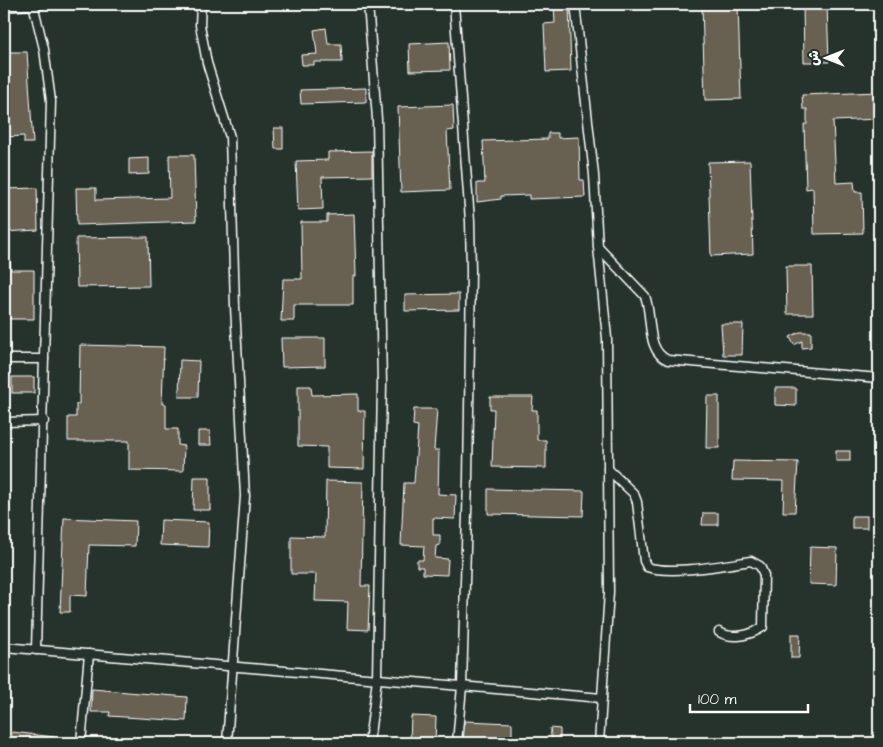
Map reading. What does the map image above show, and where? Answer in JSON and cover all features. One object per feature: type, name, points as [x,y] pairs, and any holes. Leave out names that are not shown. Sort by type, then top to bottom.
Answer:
[{"type":"street","points":[[33,4],[44,49],[52,101],[36,650]]},
{"type":"street","points":[[4,8],[43,4]]},
{"type":"street","points":[[201,4],[200,26],[207,63],[230,137],[235,306],[245,496],[227,743]]},
{"type":"street","points":[[368,4],[377,119],[381,315],[377,679],[369,743]]},
{"type":"street","points":[[454,4],[470,220],[471,271],[462,686],[457,743]]},
{"type":"street","points":[[575,4],[594,175],[598,247],[607,338],[609,592],[600,743]]},
{"type":"street","points":[[598,247],[645,296],[649,305],[654,350],[659,357],[668,360],[879,378]]},
{"type":"street","points":[[4,359],[44,359]]},
{"type":"street","points":[[4,422],[44,421]]},
{"type":"street","points":[[608,469],[634,494],[637,502],[644,561],[647,567],[656,570],[708,567],[752,561],[760,566],[764,575],[763,626],[747,634],[726,636],[720,632]]},
{"type":"street","points":[[4,647],[602,698]]},
{"type":"street","points":[[81,743],[89,654]]},
{"type":"building","points":[[554,4],[569,4],[571,71],[546,72],[544,24],[555,23]]},
{"type":"building","points":[[803,4],[827,4],[829,62],[804,62]]},
{"type":"building","points":[[738,5],[741,99],[705,100],[702,6]]},
{"type":"building","points":[[326,28],[328,44],[341,44],[342,62],[314,62],[314,65],[302,65],[301,55],[317,54],[314,30]]},
{"type":"building","points":[[449,42],[450,70],[410,71],[409,44]]},
{"type":"building","points":[[4,52],[27,52],[33,143],[24,143],[24,136],[4,137]]},
{"type":"building","points":[[366,88],[366,102],[301,104],[300,90]]},
{"type":"building","points":[[879,92],[879,119],[833,121],[836,183],[854,182],[855,192],[862,192],[863,233],[814,234],[813,188],[806,189],[804,124],[807,124],[807,109],[803,109],[802,95]]},
{"type":"building","points":[[453,105],[454,130],[447,131],[450,190],[401,192],[398,107]]},
{"type":"building","points":[[274,128],[283,128],[283,149],[275,149]]},
{"type":"building","points":[[548,133],[558,133],[558,138],[579,137],[580,180],[584,180],[585,197],[529,199],[529,195],[501,196],[501,199],[477,202],[477,183],[485,183],[483,141],[548,139]]},
{"type":"building","points":[[372,151],[372,176],[322,177],[323,209],[298,210],[296,161],[328,160],[328,152]]},
{"type":"building","points":[[169,155],[194,155],[196,221],[77,225],[76,188],[96,188],[96,200],[170,198]]},
{"type":"building","points":[[149,158],[149,174],[129,175],[129,159]]},
{"type":"building","points":[[750,161],[753,254],[711,256],[708,162]]},
{"type":"building","points":[[37,188],[38,230],[4,232],[4,189]]},
{"type":"building","points":[[354,214],[356,276],[353,276],[353,305],[294,305],[294,321],[281,321],[283,279],[302,279],[301,222],[327,222],[327,215]]},
{"type":"building","points":[[148,237],[149,286],[77,287],[76,238]]},
{"type":"building","points":[[4,261],[10,261],[11,270],[34,270],[34,319],[4,319]]},
{"type":"building","points":[[786,266],[812,266],[813,314],[787,314]]},
{"type":"building","points":[[459,294],[459,310],[405,311],[405,295]]},
{"type":"building","points":[[721,324],[743,324],[742,355],[723,355]]},
{"type":"building","points":[[800,332],[811,332],[811,347],[802,348],[802,341],[794,345],[790,337]]},
{"type":"building","points":[[281,338],[325,338],[325,366],[282,367]]},
{"type":"building","points":[[80,345],[164,347],[162,404],[166,404],[166,429],[178,429],[178,445],[184,446],[183,471],[129,470],[129,441],[68,441],[68,417],[76,417],[76,404],[79,404]]},
{"type":"building","points":[[180,360],[199,361],[198,397],[179,397]]},
{"type":"building","points":[[12,377],[34,377],[34,393],[12,393]]},
{"type":"building","points":[[298,386],[311,386],[312,395],[358,394],[358,411],[365,411],[364,469],[327,468],[327,447],[298,446]]},
{"type":"building","points":[[775,388],[796,388],[796,406],[775,405]]},
{"type":"building","points":[[707,396],[719,396],[719,448],[706,448]]},
{"type":"building","points":[[490,397],[533,397],[532,410],[537,410],[537,440],[546,440],[546,468],[492,467],[494,409],[490,409]]},
{"type":"building","points":[[414,409],[437,409],[434,450],[439,450],[438,494],[456,495],[455,519],[433,518],[433,535],[440,535],[440,545],[436,546],[435,558],[448,559],[447,575],[423,574],[423,567],[417,567],[417,560],[423,560],[424,546],[401,545],[404,483],[414,483],[418,426],[413,425]]},
{"type":"building","points":[[198,431],[210,431],[211,445],[198,445]]},
{"type":"building","points":[[836,451],[850,451],[850,461],[836,461]]},
{"type":"building","points":[[733,461],[798,462],[795,512],[783,512],[784,481],[732,480]]},
{"type":"building","points":[[194,477],[210,477],[210,510],[193,510]]},
{"type":"building","points":[[326,481],[363,482],[361,586],[370,586],[368,630],[347,629],[348,602],[315,601],[316,574],[291,574],[291,536],[325,537]]},
{"type":"building","points":[[488,489],[584,491],[583,516],[488,514]]},
{"type":"building","points":[[703,513],[718,513],[718,525],[702,525]]},
{"type":"building","points":[[852,516],[867,516],[867,528],[852,528]]},
{"type":"building","points":[[64,518],[136,521],[135,546],[89,545],[87,596],[70,595],[70,612],[60,612]]},
{"type":"building","points":[[161,520],[209,522],[208,547],[160,545]]},
{"type":"building","points":[[810,547],[837,548],[836,585],[809,584]]},
{"type":"building","points":[[791,634],[800,634],[799,658],[791,658]]},
{"type":"building","points":[[92,689],[187,697],[186,721],[109,716],[110,712],[91,712]]},
{"type":"building","points":[[411,716],[436,717],[435,743],[410,743]]},
{"type":"building","points":[[465,721],[512,723],[512,743],[463,742]]},
{"type":"building","points":[[550,728],[560,729],[560,743],[552,743]]},
{"type":"building","points":[[12,732],[54,737],[53,743],[11,743]]}]
